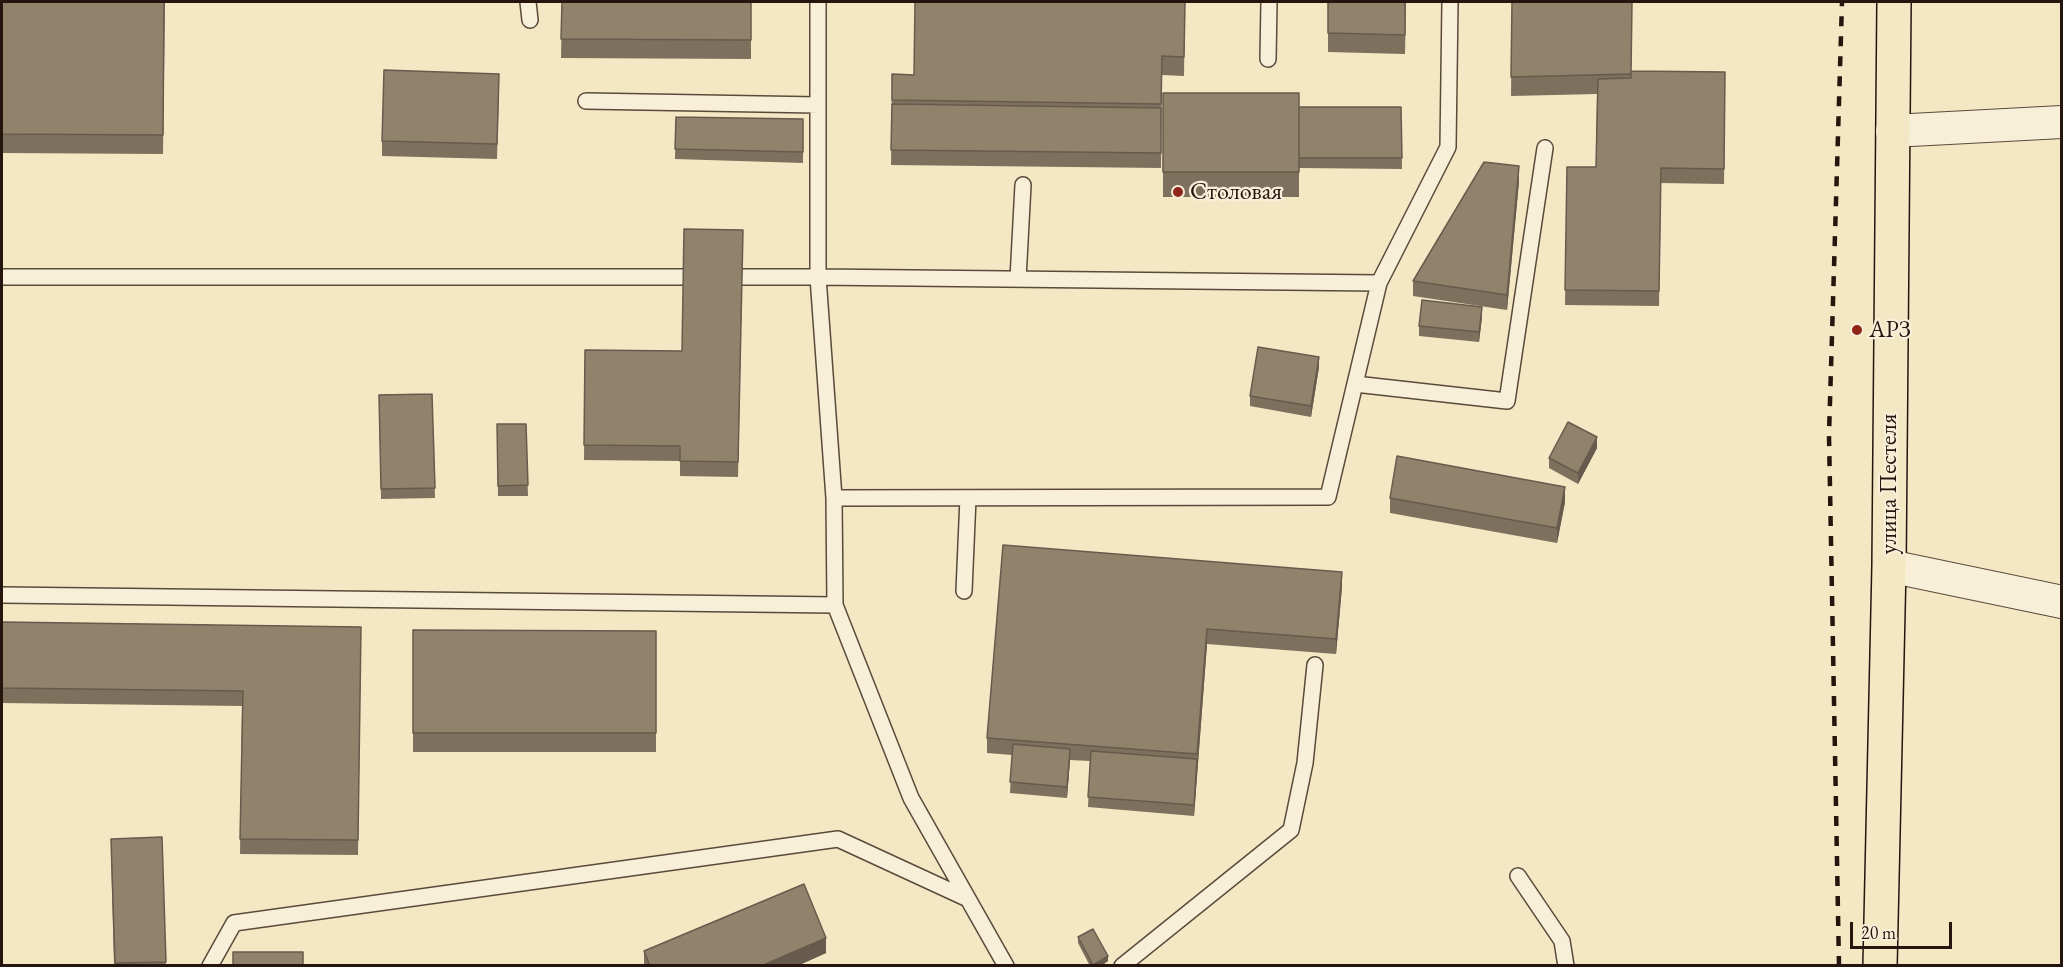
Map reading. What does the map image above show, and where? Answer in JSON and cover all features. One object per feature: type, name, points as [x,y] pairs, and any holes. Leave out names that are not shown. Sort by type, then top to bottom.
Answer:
[{"type":"main road","name":"улица Пестеля","points":[[1880,966],[1888,566],[1894,2]]},
{"type":"street","points":[[1892,131],[2061,122]]},
{"type":"street","points":[[1888,566],[2061,603]]},
{"type":"lane","points":[[528,2],[530,20]]},
{"type":"lane","points":[[818,2],[818,277],[834,498],[835,605],[911,798],[1006,966]]},
{"type":"lane","points":[[1268,59],[1269,2]]},
{"type":"lane","points":[[834,498],[1328,497],[1379,283],[1448,147],[1450,2]]},
{"type":"lane","points":[[586,100],[818,105]]},
{"type":"lane","points":[[1355,384],[1507,401],[1545,148]]},
{"type":"lane","points":[[1018,279],[1023,185]]},
{"type":"lane","points":[[2,277],[818,277],[1379,283]]},
{"type":"lane","points":[[964,591],[968,498]]},
{"type":"lane","points":[[2,595],[835,605]]},
{"type":"lane","points":[[1122,966],[1291,830],[1305,763],[1316,665]]},
{"type":"lane","points":[[210,966],[234,923],[838,839],[968,899]]},
{"type":"lane","points":[[1518,876],[1562,941],[1566,966]]},
{"type":"building","points":[[2,2],[164,2],[163,135],[2,134]]},
{"type":"building","points":[[562,2],[751,2],[751,40],[561,39]]},
{"type":"building","points":[[915,2],[1185,2],[1184,57],[1162,56],[1161,104],[892,100],[892,74],[914,75]]},
{"type":"building","points":[[1328,2],[1405,2],[1405,35],[1328,33]]},
{"type":"building","points":[[1512,2],[1632,2],[1631,74],[1511,77]]},
{"type":"building","points":[[384,70],[499,74],[497,144],[382,141]]},
{"type":"building","points":[[1631,71],[1725,72],[1724,169],[1661,168],[1659,291],[1565,290],[1567,167],[1596,167],[1598,79],[1631,78]]},
{"type":"building","points":[[1163,93],[1299,93],[1299,172],[1163,172]]},
{"type":"building","points":[[892,104],[1161,108],[1161,153],[891,150]]},
{"type":"building","points":[[1299,107],[1401,107],[1402,158],[1299,158]]},
{"type":"building","points":[[676,117],[803,119],[803,152],[675,149]]},
{"type":"building","points":[[1484,162],[1519,166],[1507,295],[1413,281]]},
{"type":"building","points":[[684,229],[743,230],[738,462],[680,461],[680,446],[584,445],[585,350],[682,351]]},
{"type":"building","points":[[1422,300],[1482,307],[1479,332],[1419,326]]},
{"type":"building","points":[[1258,347],[1319,357],[1311,406],[1250,396]]},
{"type":"building","points":[[432,394],[435,488],[381,489],[379,395]]},
{"type":"building","points":[[1568,422],[1597,437],[1578,473],[1549,458]]},
{"type":"building","points":[[497,424],[526,424],[528,485],[498,486]]},
{"type":"building","points":[[1397,456],[1565,487],[1557,528],[1390,498]]},
{"type":"building","points":[[1003,545],[1342,572],[1336,639],[1207,629],[1197,754],[987,738]]},
{"type":"building","points":[[2,622],[361,627],[358,840],[240,839],[243,691],[2,688]]},
{"type":"building","points":[[413,630],[656,631],[656,733],[413,733]]},
{"type":"building","points":[[1013,744],[1070,749],[1067,787],[1010,782]]},
{"type":"building","points":[[1091,751],[1197,759],[1194,805],[1088,797]]},
{"type":"building","points":[[162,837],[166,962],[115,963],[111,839]]},
{"type":"building","points":[[804,884],[826,938],[761,966],[650,966],[644,951]]},
{"type":"building","points":[[1093,929],[1108,956],[1093,965],[1078,937]]},
{"type":"building","points":[[233,952],[303,952],[303,966],[233,966]]},
{"type":"railway","points":[[1839,966],[1829,435],[1842,2]]},
{"type":"place","name":"Столовая","points":[[1178,192]]},
{"type":"place","name":"АРЗ","points":[[1857,330]]}]
